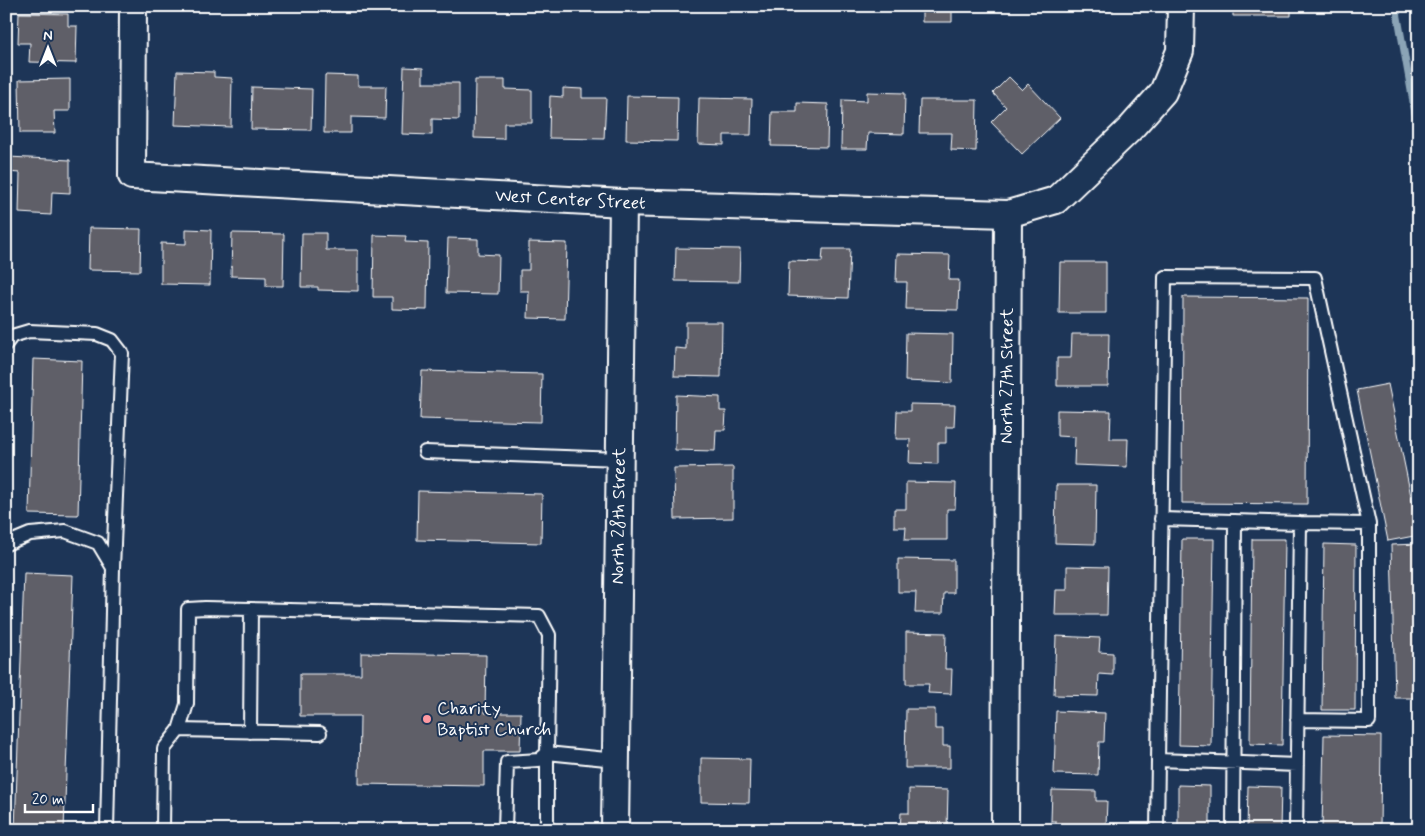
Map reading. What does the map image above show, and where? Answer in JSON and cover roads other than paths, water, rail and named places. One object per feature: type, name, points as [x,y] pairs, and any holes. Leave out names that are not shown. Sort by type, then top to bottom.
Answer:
[{"type":"street","name":"West Center Street","points":[[134,6],[132,176],[623,203],[1008,214]]},
{"type":"street","points":[[1008,214],[1056,200],[1130,128],[1163,92],[1180,51],[1181,6]]},
{"type":"street","name":"North 28th Street","points":[[615,830],[623,203]]},
{"type":"street","name":"North 27th Street","points":[[1005,830],[1008,214]]},
{"type":"lane","points":[[1157,830],[1165,277],[1315,278],[1369,524],[1369,721],[1298,720]]},
{"type":"lane","points":[[6,344],[12,336],[29,331],[97,334],[112,340],[122,353],[113,568],[107,830]]},
{"type":"lane","points":[[425,452],[620,458]]},
{"type":"lane","points":[[1161,519],[1369,524]]},
{"type":"lane","points":[[1233,830],[1234,521]]},
{"type":"lane","points":[[1296,830],[1300,522]]},
{"type":"lane","points":[[6,544],[30,534],[65,531],[98,544],[113,568]]},
{"type":"lane","points":[[163,830],[164,749],[179,730],[187,704],[188,609],[539,616],[549,635],[546,753],[547,830]]},
{"type":"lane","points":[[250,732],[251,610]]},
{"type":"lane","points":[[179,730],[320,733]]},
{"type":"lane","points":[[546,753],[616,760]]},
{"type":"lane","points":[[506,830],[508,762],[539,760],[546,753]]},
{"type":"lane","points":[[1158,760],[1297,765]]},
{"type":"waterway","points":[[1396,6],[1419,136]]},
{"type":"place","name":"Charity Baptist Church","points":[[427,719]]}]
